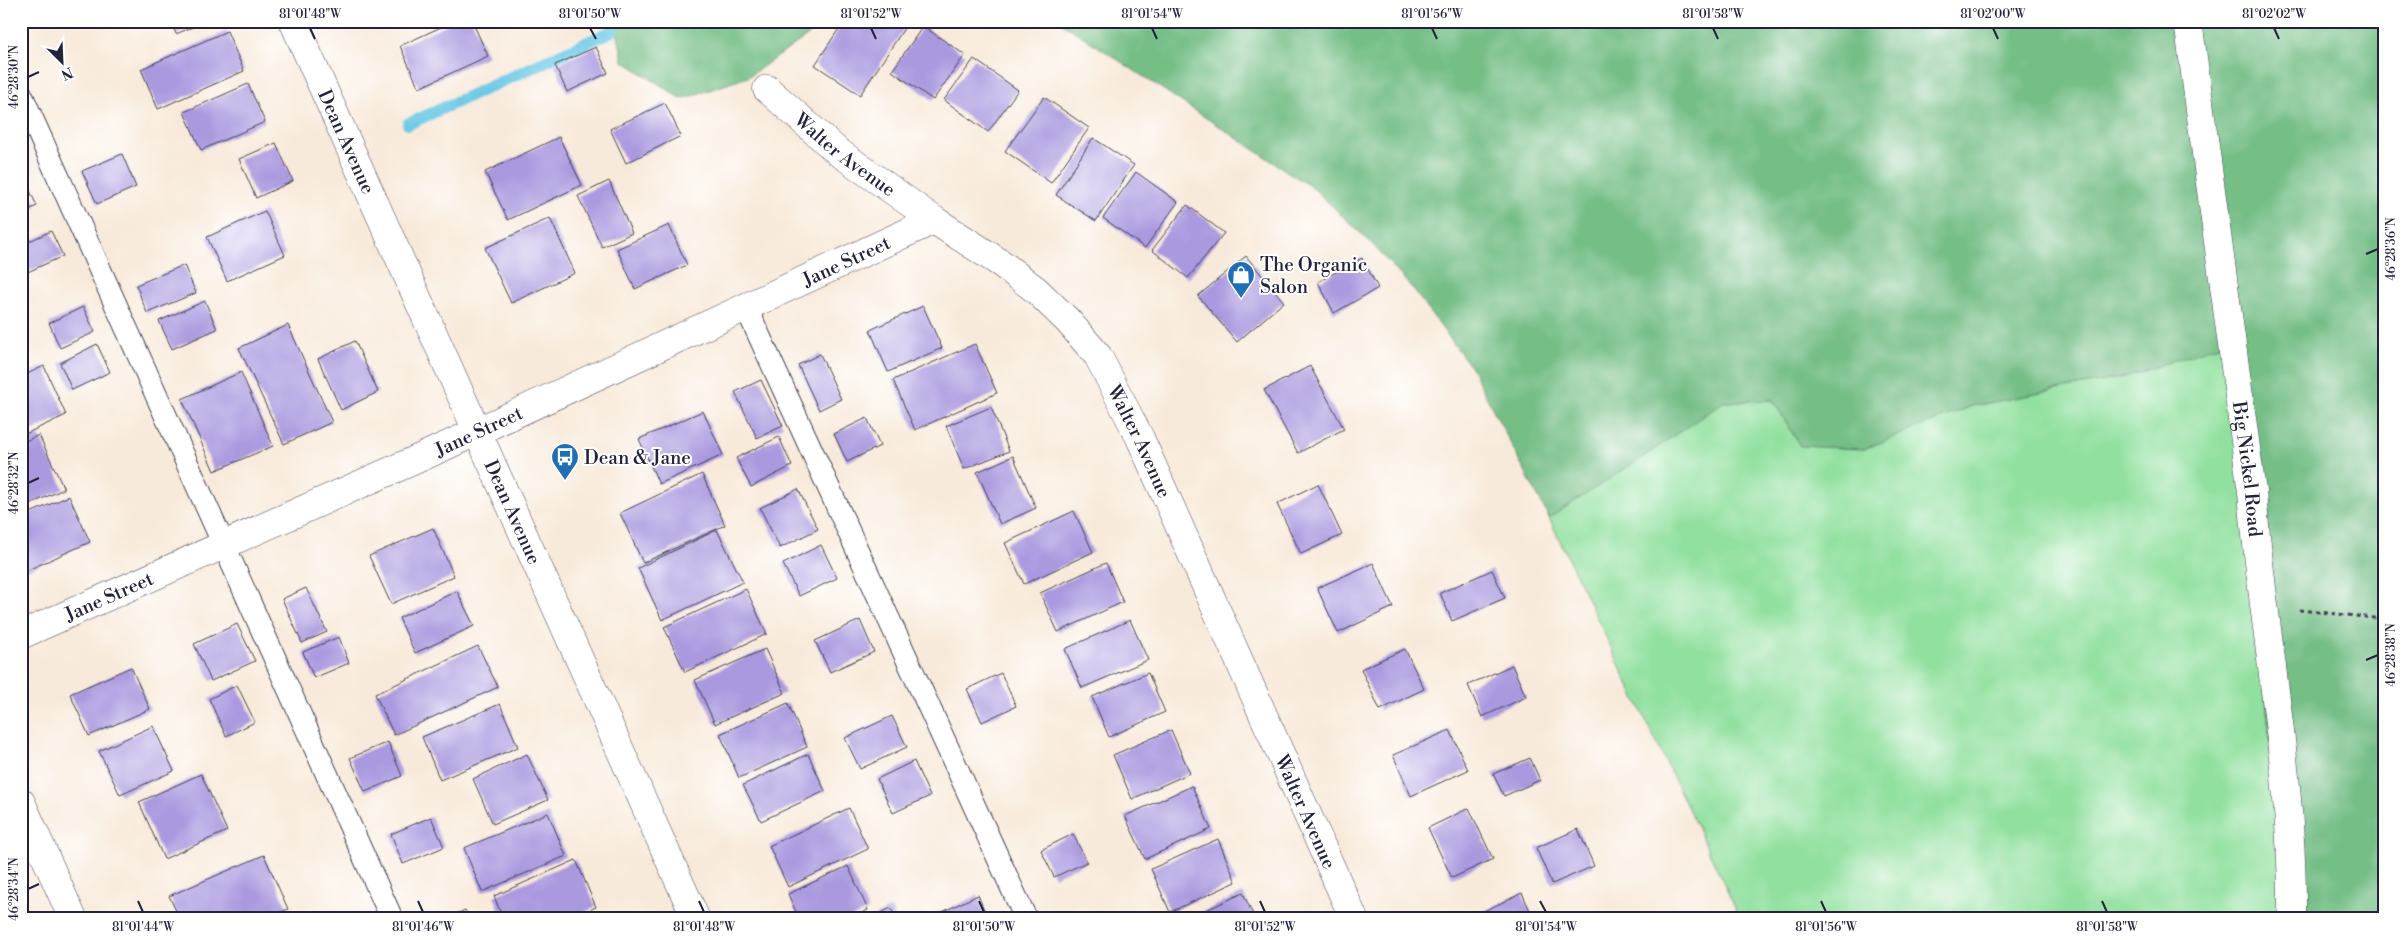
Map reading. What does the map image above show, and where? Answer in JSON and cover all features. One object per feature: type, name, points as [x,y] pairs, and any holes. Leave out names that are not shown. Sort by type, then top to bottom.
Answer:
[{"type":"street","name":"Dean Avenue","points":[[293,21],[696,919]]},
{"type":"street","name":"Big Nickel Road","points":[[2188,21],[2235,358],[2282,760],[2292,867],[2292,919]]},
{"type":"street","name":"Walter Avenue","points":[[767,89],[837,151],[934,220],[1002,264],[1036,290],[1098,356],[1140,438],[1354,919]]},
{"type":"street","name":"Jane Street","points":[[21,636],[478,432],[934,220]]},
{"type":"street","points":[[21,802],[73,919]]},
{"type":"lane","points":[[21,94],[392,919]]},
{"type":"lane","points":[[746,307],[1026,919]]},
{"type":"path","points":[[2264,606],[2384,619]]},
{"type":"green space","points":[[615,21],[820,21],[810,34],[748,77],[682,99],[623,61]]},
{"type":"green space","points":[[1059,21],[2384,21],[2384,919],[2288,919],[2230,341],[2125,377],[1972,406],[1864,449],[1800,446],[1773,400],[1723,402],[1549,518],[1471,367],[1412,288],[1371,243],[1314,189]]},
{"type":"green space","points":[[2230,341],[2288,919],[1741,919],[1549,518],[1723,402],[1773,400],[1800,446],[1864,449],[1972,406],[2125,377]]},
{"type":"building","points":[[171,21],[207,21],[176,34]]},
{"type":"building","points":[[454,21],[472,21],[488,56],[419,88],[400,46]]},
{"type":"building","points":[[844,21],[909,21],[860,95],[815,65]]},
{"type":"building","points":[[923,26],[965,55],[933,100],[892,71]]},
{"type":"building","points":[[227,31],[244,71],[158,109],[141,69]]},
{"type":"building","points":[[596,47],[608,73],[567,92],[555,65]]},
{"type":"building","points":[[974,59],[1018,90],[988,132],[944,100]]},
{"type":"building","points":[[248,84],[265,122],[201,150],[184,112]]},
{"type":"building","points":[[1044,97],[1089,128],[1051,183],[1005,151]]},
{"type":"building","points":[[665,103],[681,136],[626,163],[610,129]]},
{"type":"building","points":[[559,137],[582,185],[508,220],[485,172]]},
{"type":"building","points":[[1093,138],[1134,165],[1096,221],[1056,195]]},
{"type":"building","points":[[276,143],[293,181],[256,198],[239,159]]},
{"type":"building","points":[[122,154],[136,187],[97,204],[82,171]]},
{"type":"building","points":[[21,172],[37,206],[21,213]]},
{"type":"building","points":[[1136,172],[1178,202],[1145,248],[1103,218]]},
{"type":"building","points":[[609,181],[632,233],[602,247],[578,196]]},
{"type":"building","points":[[1187,205],[1224,233],[1188,278],[1152,250]]},
{"type":"building","points":[[265,211],[285,255],[227,281],[207,237]]},
{"type":"building","points":[[550,218],[575,273],[511,303],[485,248]]},
{"type":"building","points":[[669,225],[687,265],[635,289],[617,249]]},
{"type":"building","points":[[51,231],[63,256],[21,275],[21,245]]},
{"type":"building","name":"The Organic Salon","points":[[1246,256],[1284,302],[1237,342],[1198,296]]},
{"type":"building","points":[[1362,258],[1378,288],[1334,313],[1318,282]]},
{"type":"building","points":[[184,265],[196,293],[147,313],[136,285]]},
{"type":"building","points":[[205,301],[217,329],[172,349],[159,321]]},
{"type":"building","points":[[923,306],[942,348],[888,372],[870,330]]},
{"type":"building","points":[[83,307],[95,332],[60,348],[49,323]]},
{"type":"building","points":[[288,325],[332,422],[284,444],[239,348]]},
{"type":"building","points":[[355,341],[378,392],[341,410],[318,359]]},
{"type":"building","points":[[97,344],[110,372],[72,390],[60,363]]},
{"type":"building","points":[[975,344],[997,393],[915,430],[893,380]]},
{"type":"building","points":[[820,354],[841,399],[819,410],[798,365]]},
{"type":"building","points":[[44,366],[66,415],[21,436],[21,377]]},
{"type":"building","points":[[1310,366],[1344,429],[1298,453],[1264,390]]},
{"type":"building","points":[[241,372],[273,446],[214,471],[182,399]]},
{"type":"building","points":[[761,380],[783,426],[757,438],[735,392]]},
{"type":"building","points":[[991,407],[1009,451],[964,469],[946,426]]},
{"type":"building","points":[[703,411],[723,455],[659,484],[639,439]]},
{"type":"building","points":[[867,418],[880,446],[847,462],[834,434]]},
{"type":"building","points":[[39,435],[64,489],[21,508],[21,443]]},
{"type":"building","points":[[779,437],[792,466],[751,487],[736,458]]},
{"type":"building","points":[[1013,456],[1036,508],[1000,524],[977,472]]},
{"type":"building","points":[[702,474],[725,525],[643,563],[620,513]]},
{"type":"building","points":[[1318,484],[1342,535],[1301,554],[1277,504]]},
{"type":"building","points":[[798,489],[818,529],[780,548],[760,508]]},
{"type":"building","points":[[69,496],[90,542],[21,573],[21,517]]},
{"type":"building","points":[[1074,511],[1093,552],[1024,584],[1005,543]]},
{"type":"building","points":[[433,528],[454,576],[391,604],[369,556]]},
{"type":"building","points":[[717,530],[743,582],[662,620],[638,568]]},
{"type":"building","points":[[821,545],[837,578],[799,596],[783,564]]},
{"type":"building","points":[[1106,563],[1123,602],[1058,632],[1040,593]]},
{"type":"building","points":[[1373,563],[1393,607],[1338,633],[1317,588]]},
{"type":"building","points":[[1492,570],[1505,598],[1452,621],[1440,593]]},
{"type":"building","points":[[306,588],[327,632],[302,643],[282,599]]},
{"type":"building","points":[[746,589],[767,634],[685,672],[664,627]]},
{"type":"building","points":[[457,591],[474,626],[415,653],[399,618]]},
{"type":"building","points":[[860,620],[874,652],[830,672],[815,641]]},
{"type":"building","points":[[1130,620],[1148,660],[1082,688],[1065,649]]},
{"type":"building","points":[[237,624],[255,661],[211,681],[194,644]]},
{"type":"building","points":[[339,637],[349,663],[314,678],[303,652]]},
{"type":"building","points":[[478,646],[498,687],[394,735],[375,694]]},
{"type":"building","points":[[765,649],[785,693],[715,724],[695,680]]},
{"type":"building","points":[[1405,649],[1424,689],[1380,710],[1361,669]]},
{"type":"building","points":[[1512,665],[1526,697],[1482,717],[1468,685]]},
{"type":"building","points":[[131,667],[150,709],[89,736],[70,694]]},
{"type":"building","points":[[1001,673],[1016,706],[982,722],[967,689]]},
{"type":"building","points":[[1148,673],[1165,712],[1109,737],[1092,697]]},
{"type":"building","points":[[237,685],[255,722],[226,736],[209,699]]},
{"type":"building","points":[[788,703],[807,747],[739,778],[720,734]]},
{"type":"building","points":[[500,704],[518,747],[440,780],[422,737]]},
{"type":"building","points":[[892,716],[907,747],[860,769],[845,738]]},
{"type":"building","points":[[153,726],[174,771],[120,795],[99,751]]},
{"type":"building","points":[[1171,730],[1190,773],[1132,799],[1113,755]]},
{"type":"building","points":[[1450,730],[1468,770],[1411,796],[1393,755]]},
{"type":"building","points":[[388,742],[402,776],[365,792],[350,758]]},
{"type":"building","points":[[527,754],[548,800],[493,824],[473,779]]},
{"type":"building","points":[[808,754],[825,791],[761,821],[743,785]]},
{"type":"building","points":[[1530,758],[1540,780],[1504,796],[1493,774]]},
{"type":"building","points":[[914,761],[930,796],[893,813],[877,779]]},
{"type":"building","points":[[201,774],[227,831],[164,859],[139,802]]},
{"type":"building","points":[[1192,786],[1211,829],[1145,859],[1125,816]]},
{"type":"building","points":[[849,808],[868,849],[788,887],[769,846]]},
{"type":"building","points":[[1469,808],[1493,859],[1452,878],[1428,828]]},
{"type":"building","points":[[548,813],[566,856],[482,892],[464,848]]},
{"type":"building","points":[[431,817],[444,847],[403,864],[391,834]]},
{"type":"building","points":[[1578,829],[1594,866],[1552,884],[1536,848]]},
{"type":"building","points":[[1073,834],[1087,862],[1054,877],[1041,850]]},
{"type":"building","points":[[1218,839],[1236,882],[1170,912],[1151,869]]},
{"type":"building","points":[[264,855],[288,909],[267,919],[180,919],[169,896]]},
{"type":"building","points":[[576,860],[596,907],[570,919],[503,919],[494,896]]},
{"type":"building","points":[[848,866],[868,910],[849,919],[799,919],[788,894]]},
{"type":"building","points":[[1243,893],[1255,919],[1187,919]]},
{"type":"building","points":[[1522,893],[1534,919],[1467,919]]},
{"type":"building","points":[[978,895],[988,919],[937,919],[936,915]]},
{"type":"building","points":[[891,908],[896,919],[869,919]]},
{"type":"building","points":[[465,910],[470,919],[446,919]]},
{"type":"waterway","points":[[408,124],[612,31]]},
{"type":"place","name":"The Organic Salon","points":[[1241,299]]},
{"type":"place","name":"Dean & Jane","points":[[565,481]]}]
